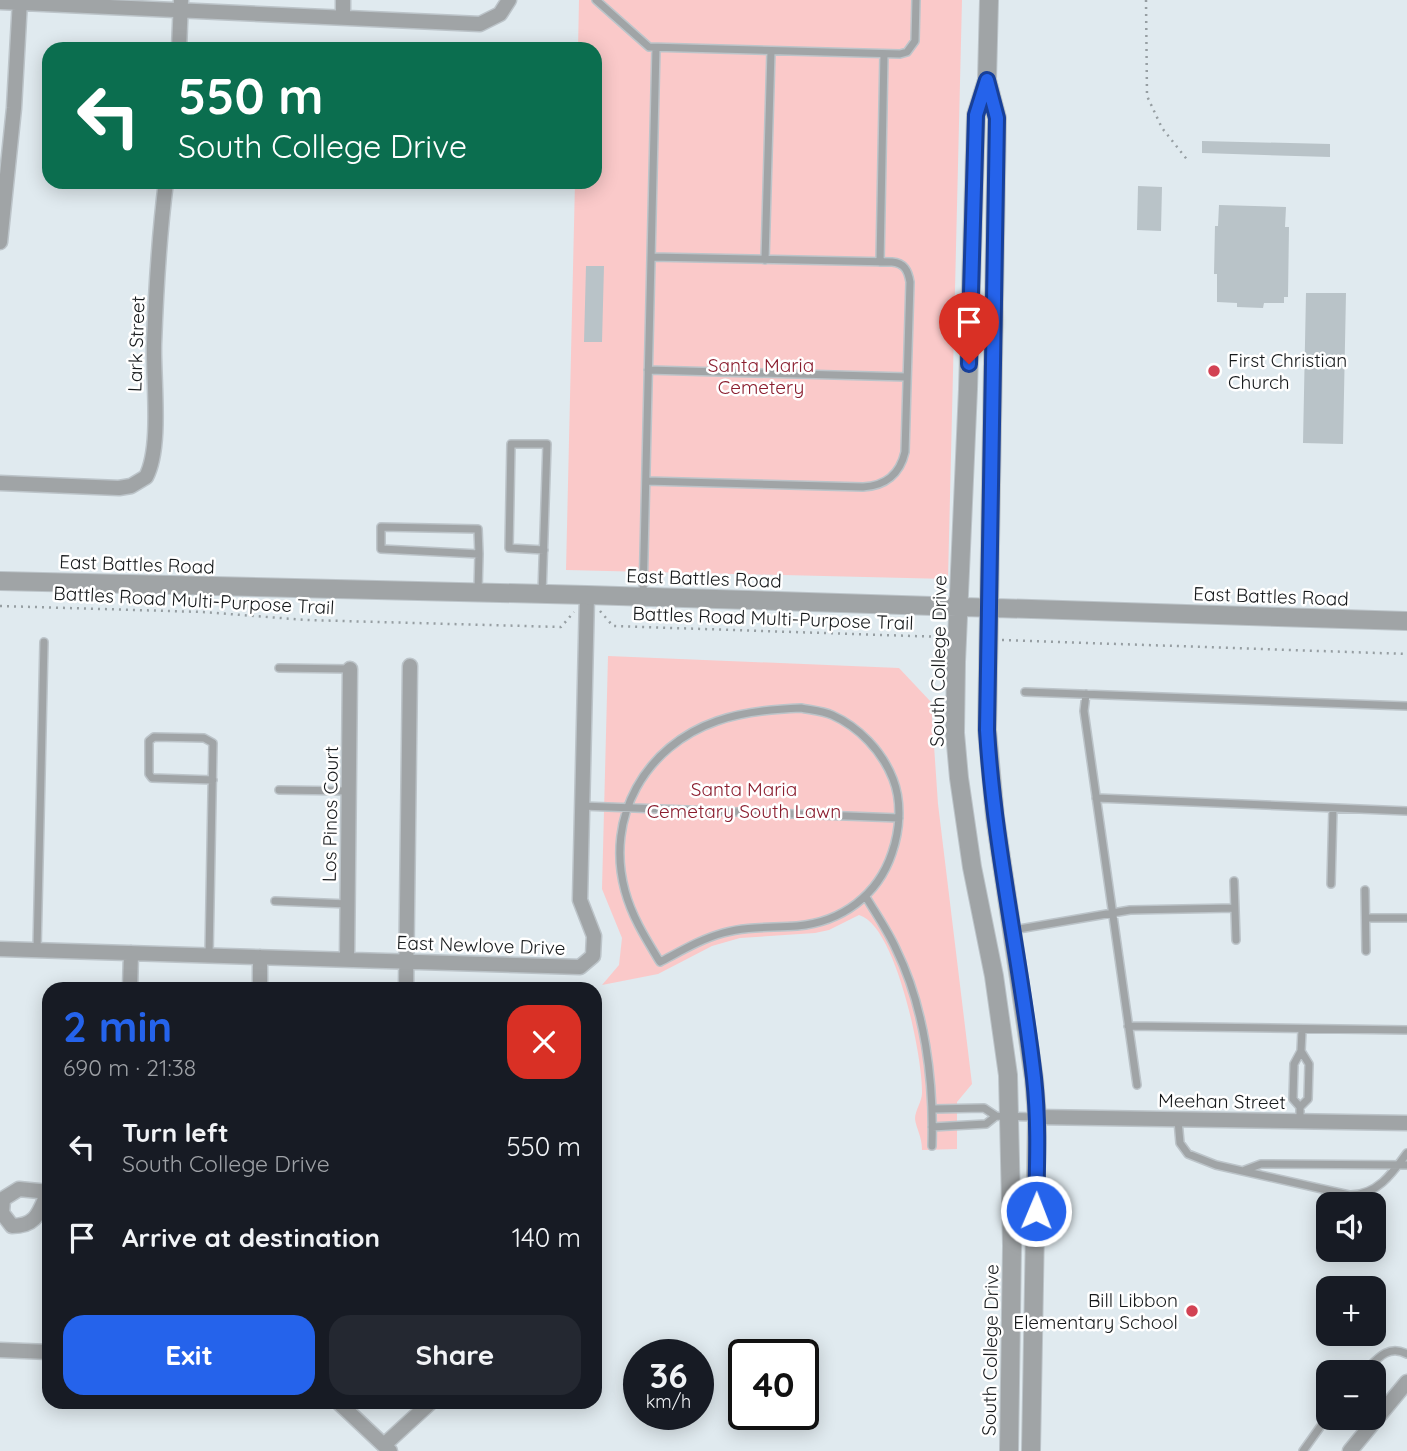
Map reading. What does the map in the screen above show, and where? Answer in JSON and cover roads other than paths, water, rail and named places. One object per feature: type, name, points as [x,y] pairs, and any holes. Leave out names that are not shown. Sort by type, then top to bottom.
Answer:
[{"type":"street","points":[[343,0],[343,17]]},
{"type":"street","points":[[0,2],[181,6],[480,24],[500,14],[509,0]]},
{"type":"street","name":"South College Drive","points":[[989,0],[987,80],[976,115],[955,709],[959,778],[972,867],[994,976],[1007,1074],[1003,1116],[1012,1246],[1009,1451]]},
{"type":"street","points":[[0,242],[14,108],[20,2]]},
{"type":"street","points":[[179,42],[181,6]]},
{"type":"street","name":"South College Drive","points":[[987,80],[997,118],[987,730],[989,773],[1034,1079],[1037,1117],[1031,1451]]},
{"type":"street","name":"Lark Street","points":[[0,484],[119,488],[131,486],[146,477],[154,453],[154,345],[165,189]]},
{"type":"street","name":"East Battles Road","points":[[0,581],[587,595],[1407,621]]},
{"type":"street","name":"East Newlove Drive","points":[[0,949],[580,967],[593,956],[594,936],[580,900],[587,595]]},
{"type":"street","points":[[406,982],[410,666]]},
{"type":"street","name":"Los Pinos Court","points":[[347,960],[350,669]]},
{"type":"street","points":[[130,982],[131,953]]},
{"type":"street","points":[[260,957],[260,982]]},
{"type":"street","name":"Meehan Street","points":[[1037,1117],[1178,1120],[1300,1114],[1407,1123]]},
{"type":"street","points":[[0,1350],[42,1352]]},
{"type":"street","points":[[1350,1451],[1407,1382]]},
{"type":"street","points":[[345,1409],[387,1448],[424,1409]]},
{"type":"lane","points":[[596,0],[649,47],[884,54],[900,54],[912,47],[915,41],[916,0]]},
{"type":"lane","points":[[643,597],[656,48]]},
{"type":"lane","points":[[765,260],[771,51]]},
{"type":"lane","points":[[880,262],[884,54]]},
{"type":"lane","points":[[646,481],[876,486],[890,479],[902,461],[907,377],[909,272],[897,262],[651,257]]},
{"type":"lane","points":[[648,370],[907,377]]},
{"type":"lane","points":[[542,594],[544,550],[547,444],[511,444],[509,548],[544,550]]},
{"type":"lane","points":[[478,592],[479,554],[478,529],[381,527],[381,549],[479,554]]},
{"type":"lane","points":[[37,950],[44,642]]},
{"type":"lane","points":[[279,668],[350,669]]},
{"type":"lane","points":[[1025,692],[1407,706]]},
{"type":"lane","points":[[1086,694],[1084,711],[1137,1085]]},
{"type":"lane","points":[[801,708],[830,714],[852,726],[870,742],[885,762],[894,781],[899,818],[897,840],[880,880],[866,897],[846,912],[825,921],[800,926],[724,932],[660,962],[641,932],[625,892],[620,864],[620,837],[627,807],[643,775],[662,753],[686,735],[718,721],[775,709],[801,708]]},
{"type":"lane","points":[[209,956],[213,780],[213,743],[204,738],[154,737],[149,741],[149,774],[152,778],[213,780]]},
{"type":"lane","points":[[279,790],[349,791]]},
{"type":"lane","points":[[1096,799],[1407,811]]},
{"type":"lane","points":[[582,806],[899,818]]},
{"type":"lane","points":[[1331,884],[1333,808]]},
{"type":"lane","points":[[1234,881],[1236,940]]},
{"type":"lane","points":[[1365,890],[1366,951]]},
{"type":"lane","points":[[866,897],[896,948],[916,1000],[933,1109],[932,1146]]},
{"type":"lane","points":[[275,901],[348,904]]},
{"type":"lane","points":[[1012,930],[1130,910],[1235,908]]},
{"type":"lane","points":[[1366,918],[1407,918]]},
{"type":"lane","points":[[1128,1026],[1407,1030]]},
{"type":"lane","points":[[1300,1114],[1293,1099],[1293,1087],[1294,1064],[1301,1051],[1302,1030]]},
{"type":"lane","points":[[1300,1114],[1308,1098],[1309,1064],[1301,1051]]},
{"type":"lane","points":[[933,1109],[984,1108],[1003,1116],[1037,1117]]},
{"type":"lane","points":[[932,1126],[986,1124],[1003,1116]]},
{"type":"lane","points":[[1178,1120],[1180,1143],[1188,1154],[1216,1165],[1337,1193],[1360,1196],[1371,1191],[1403,1164],[1407,1153]]},
{"type":"lane","points":[[1243,1171],[1261,1164],[1403,1164]]},
{"type":"lane","points":[[1376,1360],[1384,1352],[1393,1350],[1407,1354]]},
{"type":"lane","points":[[1303,1451],[1318,1430]]},
{"type":"place","name":"First Christian Church","points":[[1214,371]]},
{"type":"place","name":"Bill Libbon Elementary School","points":[[1192,1311]]},
{"type":"park label","name":"Santa Maria Cemetery","points":[[761,376]]},
{"type":"park label","name":"Santa Maria Cemetary South Lawn","points":[[744,800]]}]
